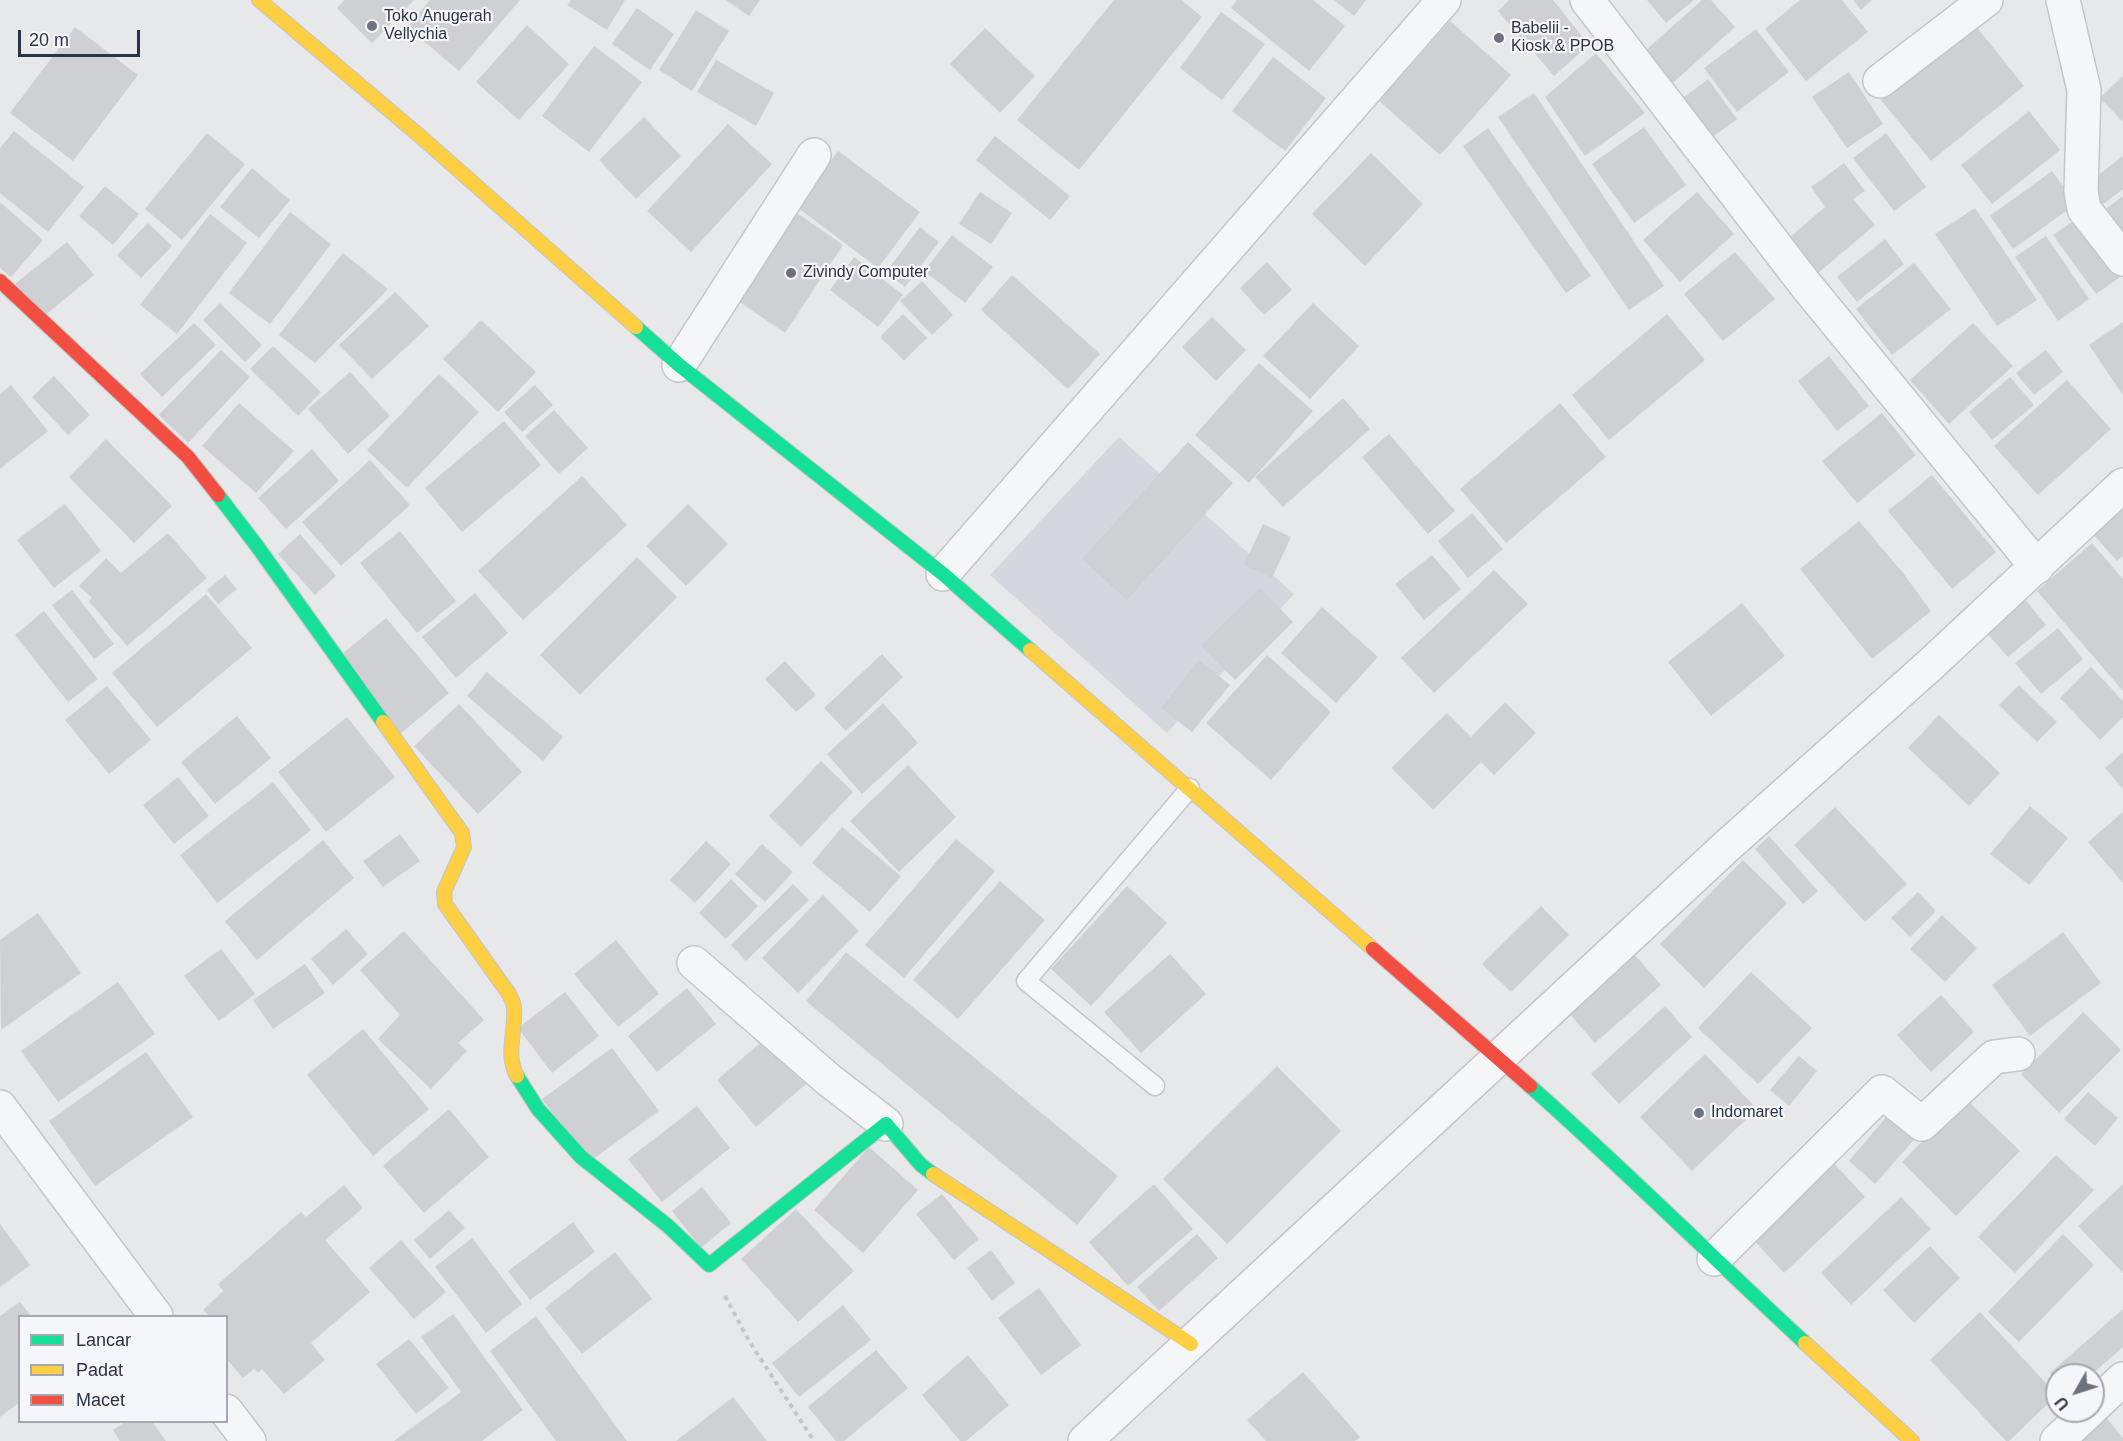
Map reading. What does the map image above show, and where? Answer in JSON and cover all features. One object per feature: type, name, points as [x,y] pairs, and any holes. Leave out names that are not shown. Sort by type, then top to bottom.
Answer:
[{"type":"main road","points":[[259,0],[280,7],[421,137],[679,365],[943,574],[1190,788],[1602,1150],[1714,1259],[1912,1441]]},
{"type":"main road","points":[[0,281],[188,457],[258,546],[462,833],[464,847],[444,892],[445,904],[509,994],[514,1007],[511,1038],[513,1069],[538,1109],[581,1157],[668,1226],[709,1264],[886,1124],[921,1164],[947,1184],[1191,1344]]},
{"type":"street","points":[[943,574],[1444,0]]},
{"type":"street","points":[[1587,0],[1805,284],[2037,567]]},
{"type":"street","points":[[1880,81],[1986,0]]},
{"type":"street","points":[[2063,0],[2084,90],[2081,191],[2084,209],[2123,258]]},
{"type":"street","points":[[679,365],[814,154]]},
{"type":"street","points":[[1085,1441],[1727,846],[2037,567],[2123,485]]},
{"type":"street","points":[[694,963],[829,1080],[886,1124]]},
{"type":"street","points":[[1714,1259],[1882,1092],[1922,1124],[1994,1057],[2018,1054]]},
{"type":"street","points":[[0,1107],[155,1315]]},
{"type":"street","points":[[2105,1396],[2123,1379]]},
{"type":"street","points":[[228,1414],[249,1441]]},
{"type":"street","points":[[2057,1441],[2076,1423]]},
{"type":"lane","points":[[1155,1086],[1026,981],[1190,788]]},
{"type":"path","points":[[709,1264],[748,1341],[814,1441]]},
{"type":"shaded area","points":[[1119,437],[1294,594],[1167,733],[990,575]]},
{"type":"building","name":"Toko Anugerah Vellychia","points":[[345,0],[414,0],[372,43],[337,8]]},
{"type":"building","points":[[430,0],[520,0],[459,71],[407,27]]},
{"type":"building","points":[[571,0],[625,0],[607,30],[567,5]]},
{"type":"building","points":[[726,0],[760,0],[749,16]]},
{"type":"building","points":[[1114,0],[1181,0],[1202,17],[1079,170],[1017,120]]},
{"type":"building","points":[[1237,0],[1313,0],[1345,26],[1309,71],[1231,8]]},
{"type":"building","points":[[1334,0],[1366,0],[1354,16]]},
{"type":"building","points":[[1509,0],[1553,0],[1589,45],[1554,76],[1498,11]]},
{"type":"building","points":[[1647,0],[1694,0],[1666,23]]},
{"type":"building","points":[[1702,0],[1711,0],[1735,27],[1665,90],[1636,59]]},
{"type":"building","points":[[1800,0],[1842,0],[1868,32],[1806,81],[1765,29]]},
{"type":"building","points":[[1853,0],[1872,0],[1861,10]]},
{"type":"building","points":[[637,8],[674,34],[650,70],[612,44]]},
{"type":"building","points":[[696,10],[729,31],[692,91],[659,70]]},
{"type":"building","points":[[1221,12],[1265,44],[1222,100],[1180,68]]},
{"type":"building","points":[[1450,21],[1511,75],[1440,155],[1379,101]]},
{"type":"building","points":[[527,25],[569,64],[519,120],[476,82]]},
{"type":"building","points":[[1975,25],[2024,86],[1931,161],[1881,100]]},
{"type":"building","points":[[75,27],[138,75],[73,161],[10,113]]},
{"type":"building","points":[[985,28],[1035,76],[1000,113],[950,64]]},
{"type":"building","points":[[1756,29],[1789,72],[1737,112],[1704,68]]},
{"type":"building","points":[[594,46],[642,82],[589,152],[542,116]]},
{"type":"building","points":[[1596,53],[1645,113],[1585,156],[1545,97]]},
{"type":"building","points":[[1273,57],[1326,98],[1285,151],[1232,111]]},
{"type":"building","points":[[716,60],[774,93],[756,126],[697,92]]},
{"type":"building","points":[[1849,72],[1883,124],[1847,148],[1812,97]]},
{"type":"building","points":[[2123,76],[2123,122],[2100,98]]},
{"type":"building","points":[[1708,79],[1737,119],[1703,144],[1674,105]]},
{"type":"building","points":[[1534,93],[1664,286],[1629,310],[1498,117]]},
{"type":"building","points":[[2029,111],[2060,150],[1992,204],[1961,165]]},
{"type":"building","points":[[644,117],[681,156],[636,199],[599,160]]},
{"type":"building","points":[[728,124],[772,164],[691,252],[647,211]]},
{"type":"building","points":[[1644,127],[1686,185],[1634,223],[1592,164]]},
{"type":"building","points":[[1488,128],[1591,276],[1566,293],[1463,146]]},
{"type":"building","points":[[14,131],[84,187],[48,232],[0,193],[0,148]]},
{"type":"building","points":[[207,133],[245,164],[182,240],[145,209]]},
{"type":"building","points":[[1886,133],[1926,187],[1894,211],[1853,158]]},
{"type":"building","points":[[995,136],[1070,196],[1050,220],[976,160]]},
{"type":"building","points":[[838,151],[920,212],[878,268],[797,207]]},
{"type":"building","points":[[1371,153],[1423,204],[1365,266],[1312,214]]},
{"type":"building","points":[[2123,156],[2123,189],[2098,208],[2083,187]]},
{"type":"building","points":[[1844,163],[1865,191],[1853,199],[1875,225],[1818,273],[1789,238],[1825,207],[1811,187]]},
{"type":"building","points":[[252,168],[290,200],[259,238],[220,207]]},
{"type":"building","points":[[2052,171],[2076,204],[2013,249],[1990,216]]},
{"type":"building","points":[[105,186],[139,214],[113,245],[79,216]]},
{"type":"building","points":[[980,192],[1012,213],[991,244],[959,224]]},
{"type":"building","points":[[1697,192],[1734,234],[1680,282],[1643,240]]},
{"type":"building","points":[[2123,196],[2123,255],[2095,217]]},
{"type":"building","points":[[0,202],[43,240],[11,277],[0,268]]},
{"type":"building","points":[[1975,208],[2037,300],[1997,326],[1935,234]]},
{"type":"building","points":[[290,212],[331,244],[270,324],[229,293]]},
{"type":"building","name":"Zivindy Computer","points":[[797,213],[843,245],[785,333],[738,301]]},
{"type":"building","points":[[2085,213],[2123,266],[2123,275],[2096,294],[2053,235]]},
{"type":"building","points":[[210,214],[247,243],[177,334],[140,305]]},
{"type":"building","points":[[148,223],[172,246],[141,278],[117,255]]},
{"type":"building","points":[[920,227],[939,242],[905,287],[886,272]]},
{"type":"building","points":[[952,235],[993,267],[965,303],[924,271]]},
{"type":"building","points":[[2046,236],[2089,299],[2058,321],[2015,257]]},
{"type":"building","points":[[1885,239],[1904,264],[1857,302],[1837,277]]},
{"type":"building","points":[[67,242],[94,275],[43,317],[15,284]]},
{"type":"building","points":[[1735,252],[1775,299],[1723,341],[1684,294]]},
{"type":"building","points":[[343,253],[388,289],[315,363],[279,335]]},
{"type":"building","points":[[854,257],[903,295],[878,327],[830,290]]},
{"type":"building","points":[[1267,262],[1292,290],[1264,315],[1240,288]]},
{"type":"building","points":[[1914,263],[1951,309],[1892,355],[1856,309]]},
{"type":"building","points":[[1012,275],[1100,354],[1068,389],[981,310]]},
{"type":"building","points":[[922,281],[953,315],[932,335],[900,301]]},
{"type":"building","points":[[395,292],[429,326],[372,379],[339,345]]},
{"type":"building","points":[[220,303],[262,345],[245,362],[203,320]]},
{"type":"building","points":[[1313,303],[1359,346],[1310,399],[1263,356]]},
{"type":"building","points":[[903,314],[927,338],[904,361],[880,337]]},
{"type":"building","points":[[1667,314],[1705,360],[1609,440],[1572,395]]},
{"type":"building","points":[[1212,317],[1246,350],[1216,381],[1182,347]]},
{"type":"building","points":[[481,320],[536,372],[498,412],[443,359]]},
{"type":"building","points":[[2123,322],[2123,395],[2089,345]]},
{"type":"building","points":[[194,323],[216,345],[162,397],[140,374]]},
{"type":"building","points":[[1973,323],[2013,366],[1949,424],[1910,380]]},
{"type":"building","points":[[273,346],[321,392],[298,416],[250,369]]},
{"type":"building","points":[[221,350],[250,377],[188,443],[159,415]]},
{"type":"building","points":[[2046,350],[2063,372],[2034,395],[2016,373]]},
{"type":"building","points":[[1829,356],[1869,406],[1837,431],[1798,381]]},
{"type":"building","points":[[1259,363],[1313,411],[1249,483],[1195,435]]},
{"type":"building","points":[[350,372],[390,416],[348,454],[308,409]]},
{"type":"building","points":[[439,374],[479,412],[407,488],[367,450]]},
{"type":"building","points":[[54,376],[90,415],[68,435],[32,397]]},
{"type":"building","points":[[2010,377],[2034,405],[1992,440],[1969,412]]},
{"type":"building","points":[[2067,380],[2111,429],[2038,495],[1994,446]]},
{"type":"building","points":[[11,385],[48,431],[0,469],[0,394]]},
{"type":"building","points":[[535,385],[553,405],[522,432],[504,412]]},
{"type":"building","points":[[1343,398],[1370,429],[1283,507],[1255,477]]},
{"type":"building","points":[[239,403],[294,451],[256,493],[202,446]]},
{"type":"building","points":[[1560,403],[1606,457],[1506,543],[1460,489]]},
{"type":"building","points":[[554,410],[588,448],[559,474],[525,436]]},
{"type":"building","points":[[1882,413],[1916,455],[1857,503],[1822,461]]},
{"type":"building","points":[[504,421],[541,465],[462,532],[425,488]]},
{"type":"building","points":[[1389,434],[1455,511],[1428,534],[1362,457]]},
{"type":"building","points":[[106,439],[172,506],[134,543],[69,477]]},
{"type":"building","points":[[1188,442],[1233,483],[1127,600],[1082,559]]},
{"type":"building","points":[[312,449],[339,481],[286,529],[258,498]]},
{"type":"building","points":[[370,460],[410,505],[341,566],[302,522]]},
{"type":"building","points":[[1932,475],[1996,552],[1952,589],[1888,511]]},
{"type":"building","points":[[582,476],[627,525],[523,620],[478,571]]},
{"type":"building","points":[[65,504],[101,551],[54,588],[17,540]]},
{"type":"building","points":[[688,504],[728,544],[686,586],[646,546]]},
{"type":"building","points":[[2123,509],[2123,556],[2117,561],[2094,535]]},
{"type":"building","points":[[1472,513],[1503,549],[1468,578],[1438,541]]},
{"type":"building","points":[[1859,521],[1903,573],[1931,611],[1872,659],[1800,569]]},
{"type":"building","points":[[1263,524],[1291,537],[1272,578],[1244,565]]},
{"type":"building","points":[[400,531],[456,601],[417,633],[360,563]]},
{"type":"building","points":[[168,533],[207,578],[127,646],[89,601],[92,598],[79,586],[106,558],[121,573]]},
{"type":"building","points":[[300,534],[336,576],[315,595],[278,554]]},
{"type":"building","points":[[2092,543],[2123,579],[2123,691],[2037,591]]},
{"type":"building","points":[[1432,555],[1461,589],[1424,620],[1395,584]]},
{"type":"building","points":[[637,557],[677,597],[580,695],[540,655]]},
{"type":"building","points":[[1494,570],[1528,604],[1434,693],[1401,658]]},
{"type":"building","points":[[225,575],[237,589],[218,604],[207,590]]},
{"type":"building","points":[[1260,588],[1293,622],[1235,680],[1201,646]]},
{"type":"building","points":[[72,590],[114,644],[94,659],[52,605]]},
{"type":"building","points":[[475,593],[508,633],[456,678],[422,637]]},
{"type":"building","points":[[206,594],[252,648],[157,727],[112,673]]},
{"type":"building","points":[[2024,598],[2046,625],[2008,657],[1985,631]]},
{"type":"building","points":[[1742,603],[1785,656],[1711,716],[1668,662]]},
{"type":"building","points":[[1322,607],[1378,657],[1336,703],[1281,653]]},
{"type":"building","points":[[44,611],[98,679],[68,702],[15,635]]},
{"type":"building","points":[[386,618],[449,693],[400,734],[337,658]]},
{"type":"building","points":[[2058,628],[2083,659],[2041,694],[2015,663]]},
{"type":"building","points":[[882,654],[903,677],[846,731],[824,708]]},
{"type":"building","points":[[1267,655],[1331,712],[1271,780],[1206,723]]},
{"type":"building","points":[[1199,660],[1230,685],[1192,732],[1161,708]]},
{"type":"building","points":[[785,661],[816,695],[796,712],[765,679]]},
{"type":"building","points":[[2091,667],[2123,701],[2123,717],[2100,740],[2060,698]]},
{"type":"building","points":[[487,672],[563,737],[543,761],[467,696]]},
{"type":"building","points":[[2019,685],[2057,722],[2037,742],[1999,705]]},
{"type":"building","points":[[107,686],[151,740],[109,774],[65,720]]},
{"type":"building","points":[[1505,702],[1536,733],[1494,775],[1481,762],[1433,810],[1391,768],[1447,713],[1471,737]]},
{"type":"building","points":[[883,703],[918,743],[862,794],[827,754]]},
{"type":"building","points":[[459,704],[522,772],[478,814],[414,746]]},
{"type":"building","points":[[1939,715],[2000,773],[1969,806],[1908,748]]},
{"type":"building","points":[[237,716],[271,758],[215,804],[181,762]]},
{"type":"building","points":[[347,717],[395,777],[326,832],[278,772]]},
{"type":"building","points":[[2123,752],[2123,789],[2105,768]]},
{"type":"building","points":[[821,761],[853,792],[801,847],[769,816]]},
{"type":"building","points":[[908,765],[956,817],[899,872],[850,821]]},
{"type":"building","points":[[178,777],[209,816],[174,844],[143,805]]},
{"type":"building","points":[[273,782],[311,830],[217,903],[180,855]]},
{"type":"building","points":[[2030,806],[2068,838],[2029,885],[1990,854]]},
{"type":"building","points":[[1835,807],[1907,884],[1865,922],[1794,845]]},
{"type":"building","points":[[2123,812],[2123,883],[2088,842]]},
{"type":"building","points":[[842,827],[901,876],[870,912],[812,863]]},
{"type":"building","points":[[400,834],[420,861],[383,887],[363,861]]},
{"type":"building","points":[[1769,836],[1818,891],[1803,904],[1755,849]]},
{"type":"building","points":[[956,839],[995,871],[904,978],[865,945]]},
{"type":"building","points":[[323,840],[354,878],[257,960],[225,921]]},
{"type":"building","points":[[706,841],[731,864],[695,903],[670,880]]},
{"type":"building","points":[[762,844],[793,872],[765,902],[735,874]]},
{"type":"building","points":[[1743,860],[1787,903],[1704,988],[1660,944]]},
{"type":"building","points":[[731,879],[758,906],[726,939],[699,913]]},
{"type":"building","points":[[1000,881],[1045,920],[958,1019],[913,980]]},
{"type":"building","points":[[793,884],[809,900],[746,961],[731,945]]},
{"type":"building","points":[[1127,886],[1167,923],[1091,1006],[1051,969]]},
{"type":"building","points":[[1918,892],[1936,911],[1910,937],[1891,918]]},
{"type":"building","points":[[823,895],[859,931],[798,993],[762,958]]},
{"type":"building","points":[[1541,906],[1569,935],[1511,992],[1482,964]]},
{"type":"building","points":[[38,913],[81,973],[1,1030],[0,940]]},
{"type":"building","points":[[1942,915],[1977,948],[1945,982],[1910,949]]},
{"type":"building","points":[[346,929],[368,954],[333,985],[311,959]]},
{"type":"building","points":[[404,931],[484,1020],[458,1043],[467,1051],[431,1089],[378,1039],[400,1015],[360,970]]},
{"type":"building","points":[[2063,932],[2101,983],[2030,1036],[1992,985]]},
{"type":"building","points":[[616,940],[659,994],[618,1027],[574,974]]},
{"type":"building","points":[[221,949],[255,994],[219,1021],[184,976]]},
{"type":"building","points":[[846,952],[1118,1176],[1077,1225],[806,1001]]},
{"type":"building","points":[[1170,954],[1206,994],[1141,1053],[1104,1012]]},
{"type":"building","points":[[1634,954],[1661,985],[1595,1043],[1568,1012]]},
{"type":"building","points":[[305,964],[325,993],[273,1029],[253,1000]]},
{"type":"building","points":[[1751,972],[1812,1028],[1758,1084],[1698,1028]]},
{"type":"building","points":[[118,982],[155,1034],[58,1102],[21,1051]]},
{"type":"building","points":[[687,988],[716,1024],[657,1072],[628,1036]]},
{"type":"building","points":[[565,992],[599,1036],[552,1073],[518,1028]]},
{"type":"building","points":[[1941,995],[1974,1032],[1931,1072],[1897,1035]]},
{"type":"building","points":[[1665,1006],[1692,1037],[1619,1104],[1591,1074]]},
{"type":"building","points":[[2083,1012],[2121,1050],[2059,1113],[2021,1074]]},
{"type":"building","points":[[363,1029],[429,1109],[373,1156],[307,1075]]},
{"type":"building","points":[[767,1037],[807,1083],[756,1127],[717,1080]]},
{"type":"building","points":[[612,1048],[659,1111],[589,1162],[542,1099]]},
{"type":"building","points":[[146,1052],[193,1117],[95,1186],[49,1121]]},
{"type":"building","name":"Indomaret","points":[[1705,1054],[1757,1109],[1692,1171],[1640,1117]]},
{"type":"building","points":[[1799,1056],[1817,1071],[1789,1106],[1770,1090]]},
{"type":"building","points":[[1277,1066],[1341,1131],[1227,1244],[1163,1179]]},
{"type":"building","points":[[2088,1092],[2118,1118],[2095,1146],[2064,1119]]},
{"type":"building","points":[[1965,1098],[2020,1151],[1956,1216],[1902,1162]]},
{"type":"building","points":[[697,1106],[730,1148],[662,1202],[628,1159]]},
{"type":"building","points":[[449,1109],[489,1157],[424,1213],[383,1166]]},
{"type":"building","points":[[1893,1109],[1920,1133],[1875,1184],[1849,1161]]},
{"type":"building","points":[[869,1147],[918,1190],[863,1253],[814,1210]]},
{"type":"building","points":[[2056,1155],[2094,1190],[2015,1273],[1978,1237]]},
{"type":"building","points":[[1831,1160],[1865,1197],[1784,1273],[1750,1236]]},
{"type":"building","points":[[1154,1184],[1193,1229],[1128,1286],[1089,1242]]},
{"type":"building","points":[[2123,1184],[2123,1273],[2078,1226]]},
{"type":"building","points":[[344,1185],[363,1208],[325,1240],[370,1292],[311,1343],[325,1360],[284,1394],[262,1369],[258,1373],[254,1369],[243,1378],[228,1360],[228,1315],[208,1315],[203,1310],[223,1291],[218,1284],[301,1212],[306,1217]]},
{"type":"building","points":[[702,1187],[731,1223],[701,1248],[672,1211]]},
{"type":"building","points":[[942,1194],[979,1239],[954,1260],[916,1214]]},
{"type":"building","points":[[1901,1197],[1931,1229],[1851,1305],[1821,1273]]},
{"type":"building","points":[[796,1209],[854,1271],[798,1322],[741,1259]]},
{"type":"building","points":[[449,1210],[465,1228],[430,1259],[414,1240]]},
{"type":"building","points":[[573,1222],[595,1252],[530,1300],[508,1271]]},
{"type":"building","points":[[0,1224],[30,1265],[0,1287]]},
{"type":"building","points":[[1197,1234],[1218,1258],[1159,1311],[1137,1287]]},
{"type":"building","points":[[2063,1234],[2094,1265],[2019,1342],[1988,1312]]},
{"type":"building","points":[[472,1238],[522,1304],[486,1333],[435,1267]]},
{"type":"building","points":[[401,1240],[446,1292],[414,1319],[369,1268]]},
{"type":"building","points":[[1930,1246],[1960,1278],[1914,1323],[1883,1290]]},
{"type":"building","points":[[991,1250],[1015,1283],[992,1301],[967,1268]]},
{"type":"building","points":[[615,1252],[652,1299],[582,1354],[545,1308]]},
{"type":"building","points":[[1039,1288],[1081,1345],[1041,1375],[998,1318]]},
{"type":"building","points":[[20,1302],[30,1315],[18,1315],[18,1404],[0,1417],[0,1316]]},
{"type":"building","points":[[843,1305],[871,1340],[799,1397],[772,1363]]},
{"type":"building","points":[[2123,1309],[2123,1347],[2105,1363],[2061,1363]]},
{"type":"building","points":[[1980,1312],[2045,1382],[2045,1406],[2009,1441],[2006,1441],[1930,1360]]},
{"type":"building","points":[[453,1314],[523,1410],[482,1441],[394,1441],[461,1392],[421,1337]]},
{"type":"building","points":[[536,1316],[627,1441],[556,1441],[490,1351]]},
{"type":"building","points":[[409,1339],[449,1388],[416,1414],[376,1364]]},
{"type":"building","points":[[876,1350],[908,1388],[844,1441],[836,1441],[808,1407]]},
{"type":"building","points":[[968,1355],[1009,1405],[966,1441],[960,1441],[922,1395]]},
{"type":"building","points":[[1303,1372],[1360,1437],[1355,1441],[1266,1441],[1247,1420]]},
{"type":"building","points":[[733,1397],[767,1441],[676,1441]]},
{"type":"building","points":[[2105,1417],[2123,1438],[2123,1441],[2069,1441],[2090,1423],[2105,1423]]},
{"type":"building","points":[[124,1423],[153,1423],[166,1441],[120,1441],[113,1430]]},
{"type":"traffic: fast","points":[[636,327],[679,365],[943,574],[1030,650]]},
{"type":"traffic: fast","points":[[218,495],[383,722]]},
{"type":"traffic: fast","points":[[517,1076],[538,1109],[581,1157],[668,1226],[709,1265],[886,1124],[921,1165],[933,1174]]},
{"type":"traffic: fast","points":[[1530,1086],[1805,1343]]},
{"type":"traffic: slow","points":[[259,0],[421,137],[636,327]]},
{"type":"traffic: slow","points":[[1030,650],[1373,949]]},
{"type":"traffic: slow","points":[[383,722],[462,833],[464,847],[444,892],[445,904],[512,1001],[514,1006],[512,1060],[517,1076]]},
{"type":"traffic: slow","points":[[933,1174],[1191,1344]]},
{"type":"traffic: slow","points":[[1805,1343],[1912,1441]]},
{"type":"traffic: jam","points":[[0,281],[188,457],[218,495]]},
{"type":"traffic: jam","points":[[1373,949],[1530,1086]]},
{"type":"place","name":"Toko Anugerah Vellychia","points":[[372,26]]},
{"type":"place","name":"Babelii - Kiosk & PPOB","points":[[1499,38]]},
{"type":"place","name":"Zivindy Computer","points":[[791,273]]},
{"type":"place","name":"Indomaret","points":[[1699,1113]]}]
